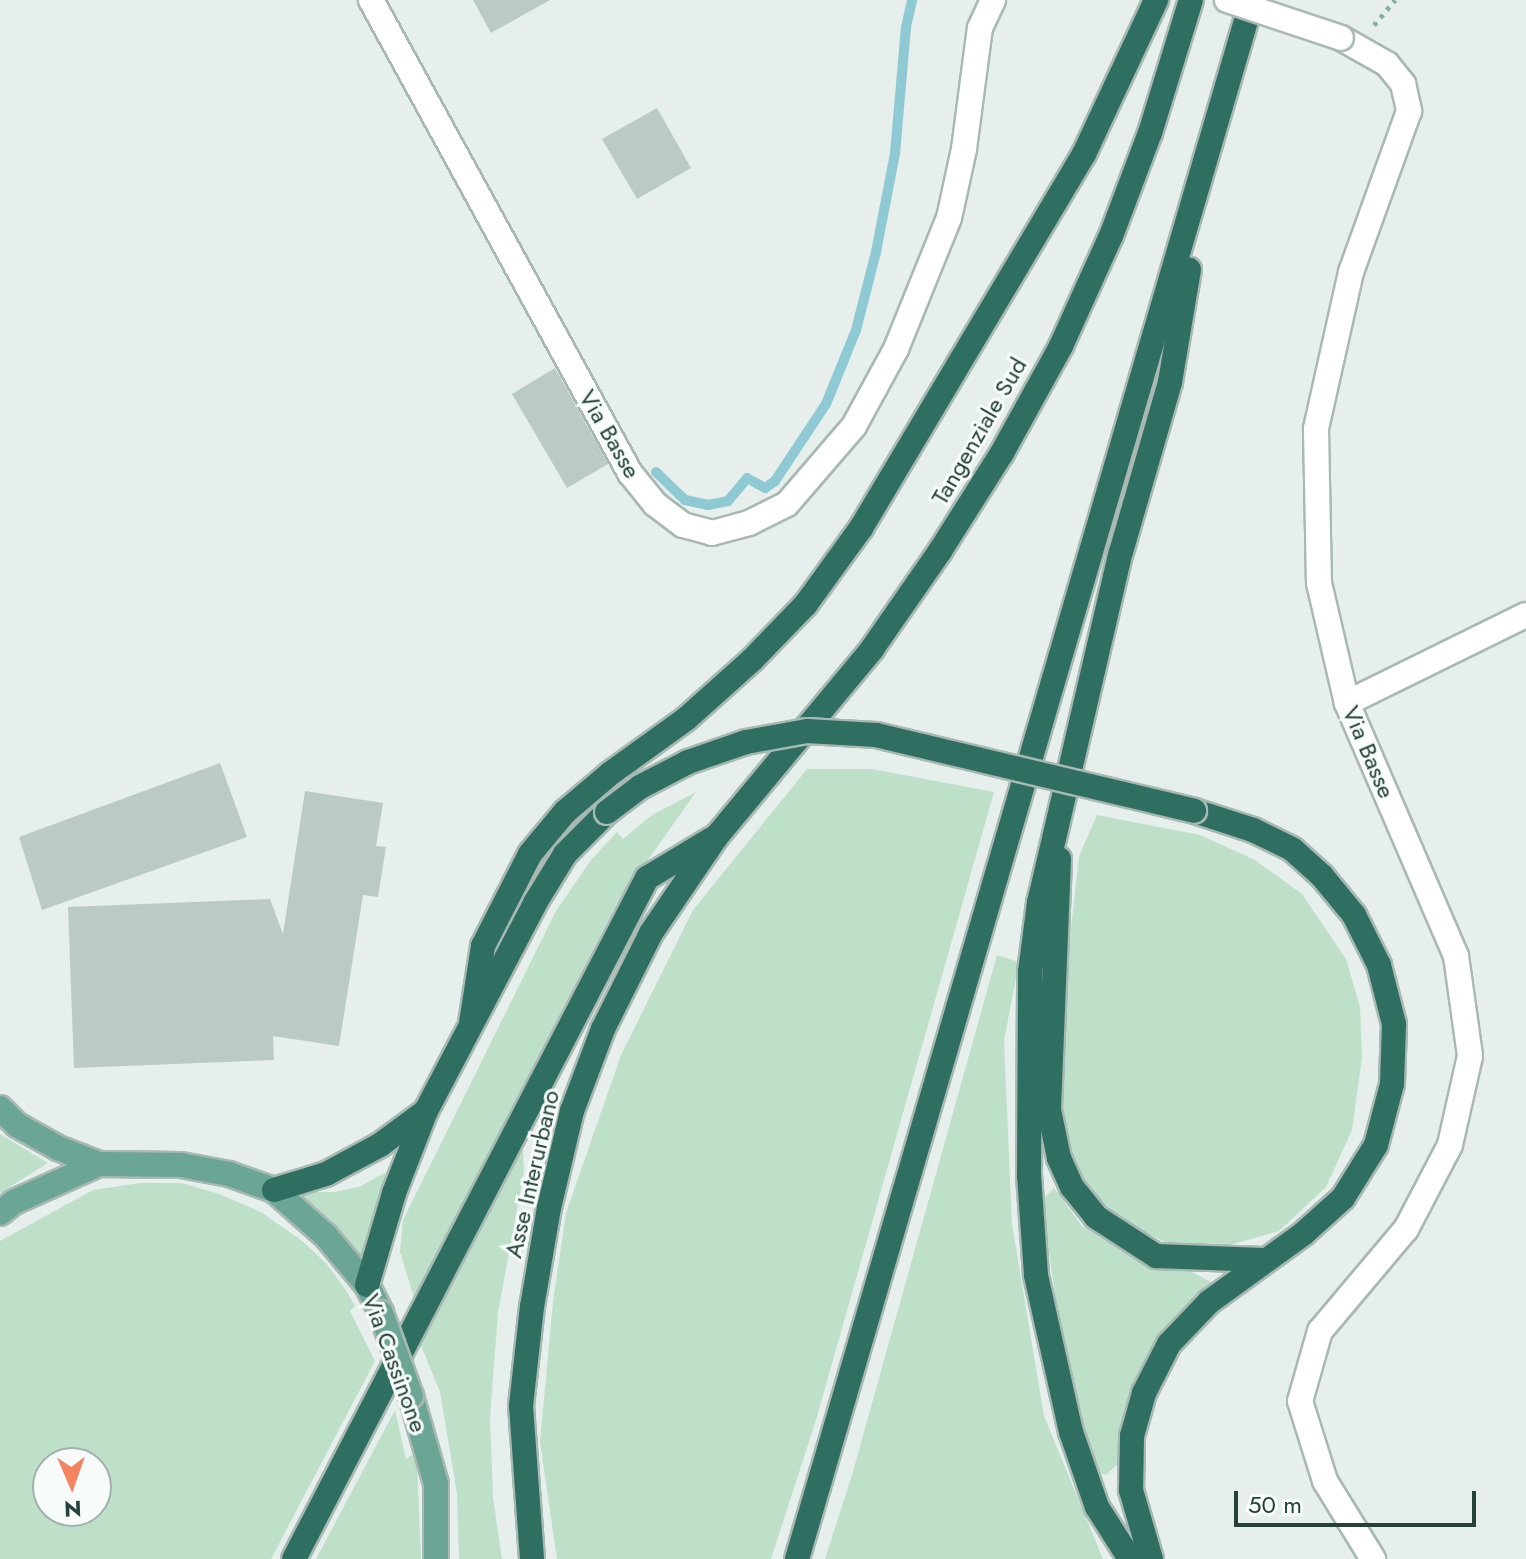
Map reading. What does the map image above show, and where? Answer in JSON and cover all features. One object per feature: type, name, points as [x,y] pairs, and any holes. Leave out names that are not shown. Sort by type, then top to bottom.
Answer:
[{"type":"highway","points":[[471,1023],[483,946],[530,854],[565,812],[686,719],[752,660],[806,604],[861,528],[1084,154],[1156,0]]},
{"type":"highway","name":"Tangenziale Sud","points":[[717,836],[872,649],[940,551],[1002,453],[1061,346],[1111,236],[1150,133],[1191,0]]},
{"type":"highway","points":[[797,1559],[1252,0]]},
{"type":"highway","points":[[1130,1559],[1097,1507],[1071,1432],[1036,1275],[1029,1176],[1030,986],[1039,903],[1121,552],[1170,382],[1207,158]]},
{"type":"highway","points":[[367,1285],[394,1193],[426,1111],[535,903],[565,854],[607,812],[640,787],[688,762],[746,742],[807,731],[876,735],[1194,811],[1253,830],[1292,849],[1322,876],[1354,915],[1379,965],[1394,1024],[1392,1084],[1376,1145],[1343,1198],[1303,1234],[1209,1302],[1169,1344],[1144,1393],[1132,1436],[1131,1490],[1151,1559]]},
{"type":"highway","points":[[1060,818],[1049,1110],[1059,1158],[1072,1187],[1096,1217],[1156,1256],[1263,1260]]},
{"type":"highway","points":[[294,1559],[647,878],[717,836]]},
{"type":"highway","name":"Asse Interurbano","points":[[532,1559],[521,1406],[549,1208],[572,1111],[603,1029],[651,933],[717,836]]},
{"type":"highway","points":[[274,1190],[326,1174],[380,1145],[426,1111]]},
{"type":"main road","name":"Via Cassinone","points":[[0,1108],[17,1125],[58,1148],[99,1164],[181,1165],[229,1174],[274,1190],[326,1236],[367,1285],[381,1313],[411,1396],[436,1484],[436,1559]]},
{"type":"main road","name":"Via Cassinone","points":[[0,1213],[14,1202],[99,1164]]},
{"type":"street","name":"Via Basse","points":[[371,0],[630,473],[655,504],[683,525],[712,533],[749,523],[787,504],[854,426],[896,349],[949,218],[964,149],[980,28],[993,0]]},
{"type":"street","name":"Via Basse","points":[[1227,0],[1365,48],[1387,64],[1403,84],[1409,111],[1351,272],[1316,429],[1319,583],[1347,703],[1456,956],[1470,1056],[1450,1145],[1406,1229],[1320,1331],[1300,1401],[1325,1481],[1373,1559]]},
{"type":"street","points":[[1347,703],[1526,615]]},
{"type":"path","points":[[1365,48],[1377,18],[1395,0]]},
{"type":"green space","points":[[807,769],[872,769],[994,792],[816,1420],[771,1559],[557,1559],[540,1442],[553,1302],[566,1213],[621,1055],[693,910]]},
{"type":"green space","points":[[696,792],[616,905],[414,1298],[400,1252],[403,1220],[556,911],[591,860],[617,832],[623,839],[652,815]]},
{"type":"green space","points":[[1097,815],[1200,835],[1255,860],[1302,894],[1346,959],[1360,1007],[1362,1057],[1352,1130],[1326,1187],[1279,1231],[1233,1244],[1167,1243],[1121,1220],[1080,1179],[1059,1104],[1065,983],[1079,856]]},
{"type":"green space","points":[[997,955],[1019,962],[1004,1041],[1012,1224],[1044,1416],[1103,1559],[825,1559],[852,1475]]},
{"type":"green space","points":[[0,1134],[48,1163],[0,1193]]},
{"type":"green space","points":[[523,1150],[524,1172],[498,1312],[490,1418],[493,1497],[502,1559],[459,1559],[457,1494],[440,1392],[420,1343],[512,1159]]},
{"type":"green space","points":[[386,1172],[363,1259],[294,1192],[335,1192],[359,1187]]},
{"type":"green space","points":[[140,1183],[182,1183],[219,1194],[261,1212],[301,1240],[326,1263],[355,1306],[350,1311],[375,1361],[271,1559],[0,1559],[0,1241],[93,1190]]},
{"type":"green space","points":[[1054,1188],[1082,1226],[1134,1259],[1192,1272],[1211,1282],[1182,1309],[1149,1352],[1129,1401],[1122,1460],[1106,1475],[1097,1472],[1063,1355],[1042,1200]]},
{"type":"green space","points":[[395,1410],[406,1459],[412,1455],[417,1463],[421,1559],[316,1559]]},
{"type":"building","points":[[473,0],[550,0],[491,33]]},
{"type":"building","points":[[657,108],[691,168],[637,199],[602,139]]},
{"type":"building","points":[[555,368],[608,464],[567,488],[512,394]]},
{"type":"building","points":[[220,763],[247,837],[42,910],[19,837]]},
{"type":"building","points":[[305,791],[383,803],[376,846],[386,847],[378,897],[363,895],[339,1046],[273,1036],[274,1060],[74,1068],[68,907],[270,899],[283,934]]},
{"type":"waterway","points":[[656,472],[685,500],[708,505],[728,501],[747,478],[765,488],[775,481],[826,404],[856,330],[876,252],[895,153],[906,27],[912,0]]}]
